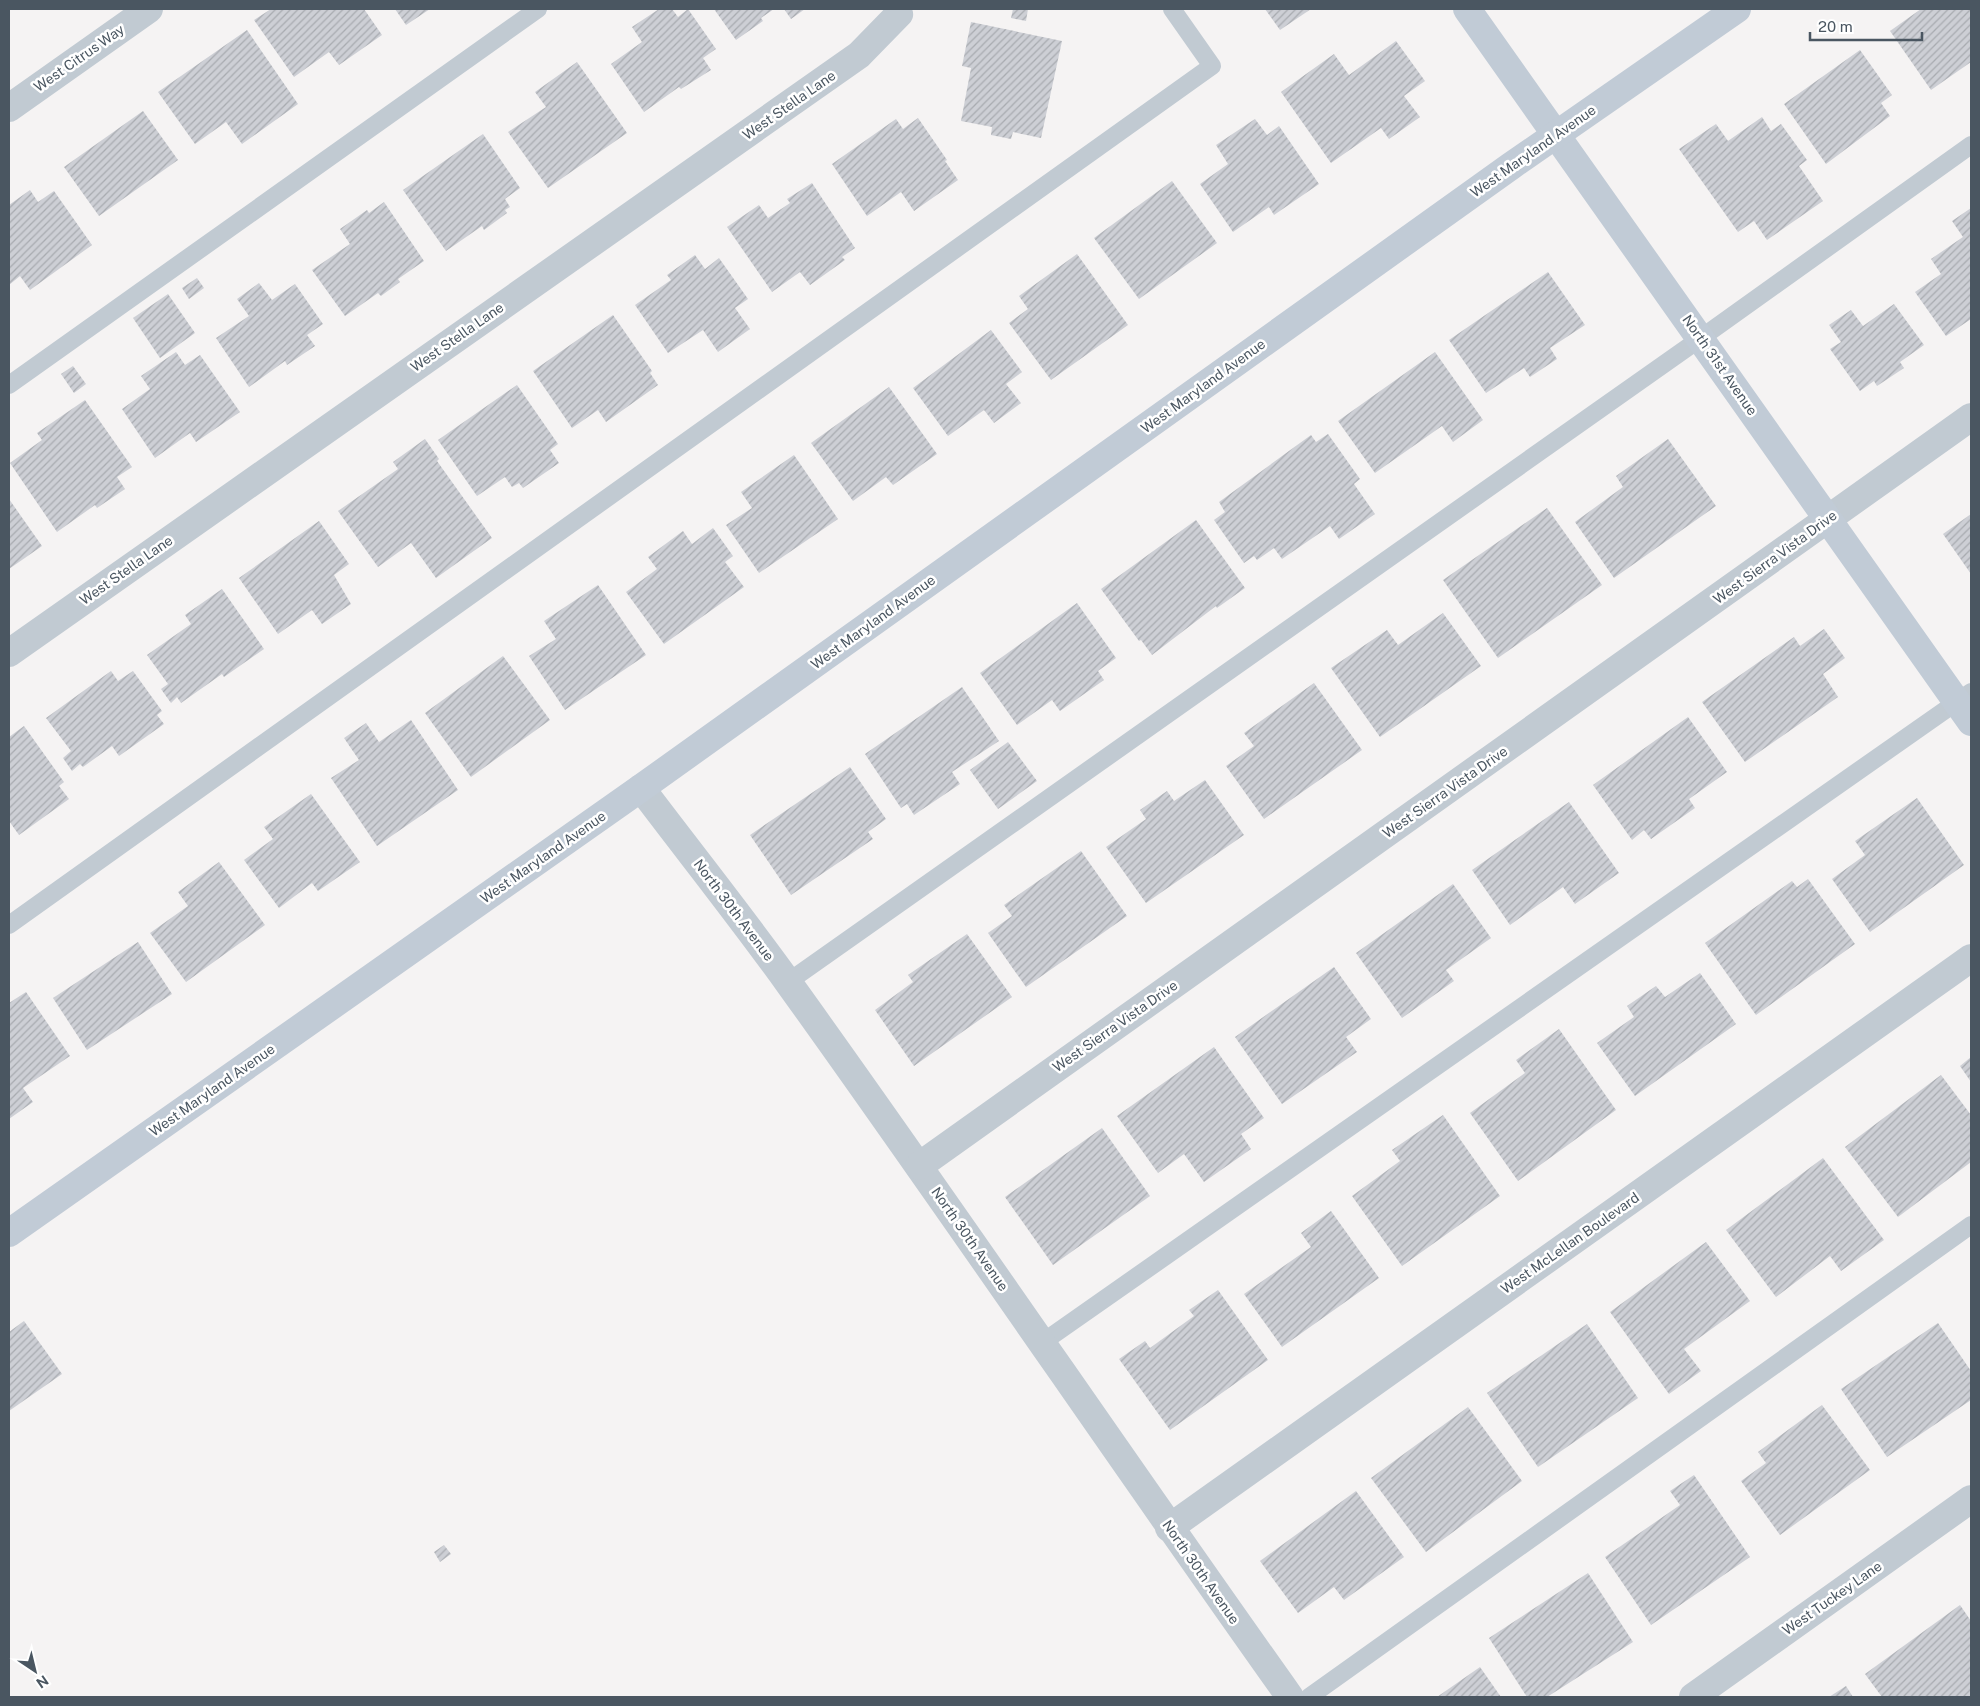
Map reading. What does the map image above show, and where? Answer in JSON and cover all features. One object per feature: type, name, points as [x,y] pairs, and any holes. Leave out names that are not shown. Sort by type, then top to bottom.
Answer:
[{"type":"street","name":"West Citrus Way","points":[[9,108],[148,9]]},
{"type":"street","name":"North 31st Avenue","points":[[1467,9],[1827,518],[1967,705]]},
{"type":"street","name":"West Maryland Avenue","points":[[9,1234],[641,788],[1511,166],[1557,136],[1737,9]]},
{"type":"street","name":"West Stella Lane","points":[[9,653],[859,55],[898,11]]},
{"type":"street","name":"West Sierra Vista Drive","points":[[918,1166],[1971,417]]},
{"type":"street","name":"North 30th Avenue","points":[[641,788],[788,982],[1043,1342],[1169,1528],[1290,1697]]},
{"type":"street","name":"West McLellan Boulevard","points":[[1169,1528],[1971,958]]},
{"type":"street","name":"West Tuckey Lane","points":[[1693,1697],[1971,1499]]},
{"type":"lane","points":[[9,385],[538,9]]},
{"type":"lane","points":[[9,925],[1212,66],[1172,9]]},
{"type":"lane","points":[[788,982],[1701,338],[1971,144]]},
{"type":"lane","points":[[1043,1342],[1967,705]]},
{"type":"lane","points":[[1309,1697],[1971,1225]]},
{"type":"building","points":[[271,9],[364,9],[382,35],[339,65],[329,52],[294,77],[254,20]]},
{"type":"building","points":[[395,9],[430,9],[406,25]]},
{"type":"building","points":[[659,9],[672,9],[678,17],[688,9],[716,49],[703,58],[711,70],[681,89],[679,87],[644,112],[611,64],[642,42],[632,27]]},
{"type":"building","points":[[714,9],[774,9],[761,18],[763,21],[736,40]]},
{"type":"building","points":[[784,9],[805,9],[791,19]]},
{"type":"building","points":[[1013,9],[1028,9],[1026,21],[1011,18]]},
{"type":"building","points":[[1265,9],[1311,9],[1280,30]]},
{"type":"building","points":[[1921,9],[1971,9],[1971,62],[1931,90],[1890,31]]},
{"type":"building","points":[[971,22],[1062,41],[1041,138],[1013,132],[1011,139],[991,135],[992,127],[961,121],[971,68],[962,66]]},
{"type":"building","points":[[247,30],[298,104],[242,144],[226,122],[195,144],[158,92]]},
{"type":"building","points":[[1396,41],[1425,81],[1404,96],[1420,117],[1389,139],[1381,128],[1331,163],[1281,92],[1334,54],[1349,75]]},
{"type":"building","points":[[1860,50],[1892,95],[1881,103],[1890,116],[1826,164],[1784,104]]},
{"type":"building","points":[[577,62],[627,133],[548,188],[508,132],[546,107],[535,92]]},
{"type":"building","points":[[143,111],[178,160],[99,216],[64,167]]},
{"type":"building","points":[[1762,117],[1771,131],[1781,124],[1807,160],[1799,166],[1823,201],[1767,240],[1754,221],[1738,232],[1679,149],[1716,124],[1728,141]]},
{"type":"building","points":[[918,118],[947,160],[945,161],[958,180],[914,211],[901,192],[867,216],[832,164],[896,119],[903,129]]},
{"type":"building","points":[[1255,119],[1267,135],[1279,126],[1319,184],[1274,215],[1269,207],[1233,232],[1200,184],[1228,164],[1216,145]]},
{"type":"building","points":[[483,134],[520,188],[505,199],[510,207],[505,210],[507,213],[484,230],[482,226],[446,251],[403,190]]},
{"type":"building","points":[[1172,181],[1217,243],[1139,299],[1094,238]]},
{"type":"building","points":[[812,183],[855,248],[842,257],[845,260],[810,285],[800,272],[772,292],[727,227],[759,205],[768,218],[790,203],[787,199]]},
{"type":"building","points":[[30,190],[38,202],[54,191],[92,245],[30,290],[20,276],[9,285],[9,205]]},
{"type":"building","points":[[384,202],[424,261],[398,279],[400,282],[381,296],[378,293],[345,316],[312,270],[350,244],[340,229],[367,210],[369,213]]},
{"type":"building","points":[[1971,208],[1971,319],[1946,336],[1915,292],[1941,274],[1931,259],[1963,237],[1952,221]]},
{"type":"building","points":[[1077,254],[1128,325],[1051,380],[1009,323],[1028,309],[1019,296]]},
{"type":"building","points":[[695,255],[705,269],[719,258],[748,299],[735,308],[750,329],[718,352],[703,330],[668,353],[635,305],[671,280],[667,275]]},
{"type":"building","points":[[1548,272],[1585,325],[1550,348],[1557,359],[1530,377],[1524,368],[1486,393],[1449,340]]},
{"type":"building","points":[[197,278],[204,288],[189,299],[182,288]]},
{"type":"building","points":[[259,283],[272,300],[295,284],[323,324],[307,335],[315,346],[287,365],[285,361],[249,387],[216,338],[249,316],[237,299]]},
{"type":"building","points":[[168,294],[195,333],[160,358],[133,318]]},
{"type":"building","points":[[1894,304],[1924,345],[1900,362],[1904,368],[1877,386],[1874,381],[1860,391],[1830,349],[1841,342],[1829,325],[1851,310],[1863,326]]},
{"type":"building","points":[[613,315],[652,371],[650,373],[658,385],[606,422],[598,410],[572,428],[533,371]]},
{"type":"building","points":[[991,330],[1022,372],[1006,384],[1021,403],[994,423],[984,410],[948,436],[913,388]]},
{"type":"building","points":[[176,352],[185,365],[200,355],[240,412],[196,442],[190,433],[155,458],[122,409],[150,389],[141,376]]},
{"type":"building","points":[[1435,352],[1483,420],[1453,442],[1442,426],[1375,473],[1338,421]]},
{"type":"building","points":[[73,366],[86,384],[74,393],[61,374]]},
{"type":"building","points":[[517,385],[558,444],[550,450],[559,463],[523,488],[519,483],[512,487],[505,477],[477,496],[438,440]]},
{"type":"building","points":[[889,387],[937,454],[893,485],[886,477],[853,501],[811,443]]},
{"type":"building","points":[[85,400],[132,467],[117,477],[125,489],[97,508],[95,505],[57,532],[10,463],[42,440],[37,433]]},
{"type":"building","points":[[1328,434],[1360,479],[1354,484],[1375,514],[1339,539],[1330,526],[1282,559],[1274,548],[1257,560],[1254,556],[1244,563],[1214,520],[1225,512],[1219,502],[1311,435],[1316,442]]},
{"type":"building","points":[[425,439],[439,459],[437,461],[492,538],[436,578],[411,543],[378,567],[338,511],[398,469],[393,462]]},
{"type":"building","points":[[1668,439],[1716,506],[1614,578],[1575,522],[1623,487],[1616,476]]},
{"type":"building","points":[[794,455],[838,519],[759,573],[726,525],[752,508],[741,492]]},
{"type":"building","points":[[9,499],[42,546],[9,569]]},
{"type":"building","points":[[1547,508],[1602,585],[1498,658],[1443,580]]},
{"type":"building","points":[[1971,514],[1971,574],[1943,534]]},
{"type":"building","points":[[1196,520],[1245,588],[1217,608],[1216,606],[1152,655],[1141,640],[1139,641],[1101,589]]},
{"type":"building","points":[[319,521],[349,564],[334,575],[351,604],[322,624],[312,610],[278,634],[239,578]]},
{"type":"building","points":[[713,528],[733,556],[725,562],[744,587],[664,644],[626,592],[657,569],[648,557],[683,531],[692,544]]},
{"type":"building","points":[[598,585],[646,655],[565,710],[529,656],[556,639],[544,621]]},
{"type":"building","points":[[222,589],[264,649],[224,677],[222,674],[181,703],[177,697],[171,703],[161,689],[168,684],[147,655],[191,624],[185,615]]},
{"type":"building","points":[[1077,603],[1116,658],[1098,671],[1104,680],[1060,711],[1052,700],[1017,725],[980,673]]},
{"type":"building","points":[[1443,613],[1481,666],[1380,737],[1331,668],[1387,630],[1398,645]]},
{"type":"building","points":[[1824,629],[1845,658],[1823,674],[1838,697],[1745,762],[1702,702],[1794,637],[1800,646]]},
{"type":"building","points":[[503,656],[550,720],[471,777],[425,713]]},
{"type":"building","points":[[111,671],[118,681],[133,671],[162,711],[157,715],[164,724],[119,756],[112,746],[83,767],[80,764],[72,771],[63,758],[71,751],[46,718]]},
{"type":"building","points":[[1314,683],[1362,750],[1264,819],[1226,766],[1254,746],[1244,733]]},
{"type":"building","points":[[962,687],[999,741],[952,772],[960,784],[914,815],[907,804],[901,808],[865,754]]},
{"type":"building","points":[[1688,717],[1727,772],[1689,799],[1695,808],[1651,839],[1644,830],[1632,840],[1593,785]]},
{"type":"building","points":[[411,720],[458,790],[377,846],[331,778],[359,760],[344,738],[366,723],[379,742]]},
{"type":"building","points":[[24,726],[64,782],[59,786],[69,799],[19,835],[9,821],[9,737]]},
{"type":"building","points":[[1008,742],[1037,781],[998,809],[970,770]]},
{"type":"building","points":[[850,767],[886,819],[868,832],[873,839],[791,895],[750,835]]},
{"type":"building","points":[[1205,780],[1244,835],[1146,903],[1106,847],[1146,819],[1140,810],[1167,791],[1174,801]]},
{"type":"building","points":[[311,794],[360,862],[318,891],[312,883],[279,908],[244,860],[273,839],[264,827]]},
{"type":"building","points":[[1917,798],[1964,865],[1870,932],[1832,879],[1865,855],[1855,841]]},
{"type":"building","points":[[1569,802],[1619,873],[1575,904],[1563,887],[1510,925],[1472,870]]},
{"type":"building","points":[[1081,851],[1127,916],[1026,987],[988,933],[1012,916],[1004,905]]},
{"type":"building","points":[[219,862],[265,925],[186,982],[150,933],[188,906],[178,892]]},
{"type":"building","points":[[1808,879],[1855,944],[1756,1015],[1705,943],[1792,881],[1797,887]]},
{"type":"building","points":[[1453,884],[1491,938],[1446,970],[1454,981],[1402,1018],[1356,953]]},
{"type":"building","points":[[967,934],[1012,997],[914,1066],[875,1010],[913,982],[908,975]]},
{"type":"building","points":[[138,942],[172,994],[87,1050],[53,998]]},
{"type":"building","points":[[1334,967],[1371,1019],[1346,1037],[1357,1052],[1282,1104],[1235,1037]]},
{"type":"building","points":[[1700,973],[1736,1024],[1635,1096],[1597,1043],[1634,1017],[1627,1006],[1656,986],[1665,997]]},
{"type":"building","points":[[26,992],[70,1056],[23,1088],[33,1102],[9,1119],[9,1003]]},
{"type":"building","points":[[1559,1029],[1616,1110],[1518,1181],[1470,1113],[1525,1073],[1516,1060]]},
{"type":"building","points":[[1214,1047],[1264,1118],[1241,1134],[1251,1149],[1204,1182],[1184,1154],[1158,1173],[1117,1116]]},
{"type":"building","points":[[1971,1057],[1971,1082],[1960,1066]]},
{"type":"building","points":[[1941,1075],[1971,1115],[1971,1162],[1898,1217],[1845,1147]]},
{"type":"building","points":[[1443,1115],[1500,1196],[1402,1266],[1352,1196],[1400,1161],[1392,1150]]},
{"type":"building","points":[[1102,1128],[1150,1196],[1053,1265],[1005,1197]]},
{"type":"building","points":[[1823,1158],[1884,1240],[1841,1271],[1830,1256],[1776,1297],[1726,1230]]},
{"type":"building","points":[[1331,1211],[1379,1278],[1282,1347],[1244,1294],[1311,1247],[1301,1233]]},
{"type":"building","points":[[1706,1242],[1750,1301],[1684,1349],[1701,1371],[1669,1394],[1610,1312]]},
{"type":"building","points":[[1218,1290],[1268,1360],[1170,1430],[1119,1359],[1145,1341],[1150,1348],[1194,1316],[1189,1310]]},
{"type":"building","points":[[24,1321],[62,1374],[9,1411],[9,1332]]},
{"type":"building","points":[[1938,1323],[1971,1371],[1971,1400],[1887,1457],[1841,1389]]},
{"type":"building","points":[[1587,1324],[1638,1398],[1538,1467],[1487,1393]]},
{"type":"building","points":[[1822,1405],[1870,1470],[1780,1535],[1741,1481],[1766,1463],[1758,1452]]},
{"type":"building","points":[[1468,1407],[1522,1481],[1426,1552],[1371,1478]]},
{"type":"building","points":[[1694,1475],[1750,1557],[1651,1625],[1605,1557],[1680,1505],[1670,1491]]},
{"type":"building","points":[[1356,1491],[1404,1557],[1344,1600],[1334,1587],[1298,1613],[1260,1561]]},
{"type":"building","points":[[444,1545],[451,1554],[440,1562],[434,1552]]},
{"type":"building","points":[[1588,1573],[1633,1642],[1547,1697],[1527,1697],[1489,1638]]},
{"type":"building","points":[[1960,1605],[1971,1621],[1971,1697],[1882,1697],[1865,1674]]},
{"type":"building","points":[[1480,1667],[1501,1697],[1437,1697]]},
{"type":"building","points":[[1846,1686],[1853,1697],[1829,1697]]}]
